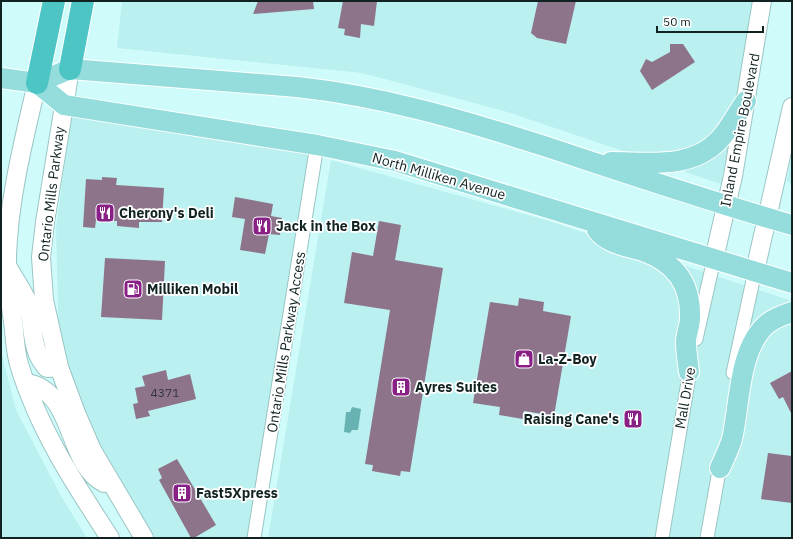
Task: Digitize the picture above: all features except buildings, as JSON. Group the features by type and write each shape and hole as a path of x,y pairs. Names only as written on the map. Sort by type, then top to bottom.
{"highway":[{"path":"36,83 54,1"},
{"path":"70,69 83,1"}],"main road":[{"name":"Inland Empire Boulevard","path":"714,259 746,101 762,1"},
{"path":"1,78 36,83 70,69 330,91 394,103 449,117 792,225"},
{"name":"Ontario Mills Parkway","path":"70,69 45,222 41,258 44,300 59,367 92,450 113,488 144,538"},
{"path":"36,83 15,184 7,266 8,285 19,363 54,449 86,504 110,538"},
{"name":"North Milliken Avenue","path":"36,83 64,105 317,145 396,161 588,219 792,284"},
{"path":"593,162 675,162 704,154 720,139 746,101"},
{"path":"754,271 792,107"},
{"path":"588,219 604,238 645,252 668,263 681,280 690,304 690,319 686,342 689,372"},
{"path":"7,266 27,301 35,347 40,360 47,368 59,367"},
{"path":"720,468 732,441 745,367 750,348 760,332 768,324 792,312"},
{"path":"26,383 37,384 45,389 57,404 86,466 97,480 113,488"}],"street":[{"name":"Ontario Mills Parkway Access","path":"254,538 317,145"},
{"name":"Mall Drive","path":"662,538 689,372 714,259"},
{"path":"707,538 720,468 733,374 754,271"}],"shaded area":[{"path":"122,1 754,1 754,3 721,184 504,111 362,73 117,48"},
{"path":"71,115 311,152 247,538 153,538 95,435 59,344 56,229"},
{"path":"792,153 792,184 787,181"},
{"path":"331,160 549,221 792,301 792,538 268,538"},
{"path":"1,351 16,410 61,496 87,538 1,538"},
{"path":"352,407 361,409 358,430 352,430 350,433 344,432 346,412 350,412"}],"place":[{"name":"Cherony's Deli","path":"105,213"},
{"name":"Jack in the Box","path":"262,226"},
{"name":"Milliken Mobil","path":"133,289"},
{"name":"La-Z-Boy","path":"524,359"},
{"name":"Ayres Suites","path":"401,387"},
{"name":"Raising Cane's","path":"633,419"},
{"name":"Fast5Xpress","path":"182,493"}]}
